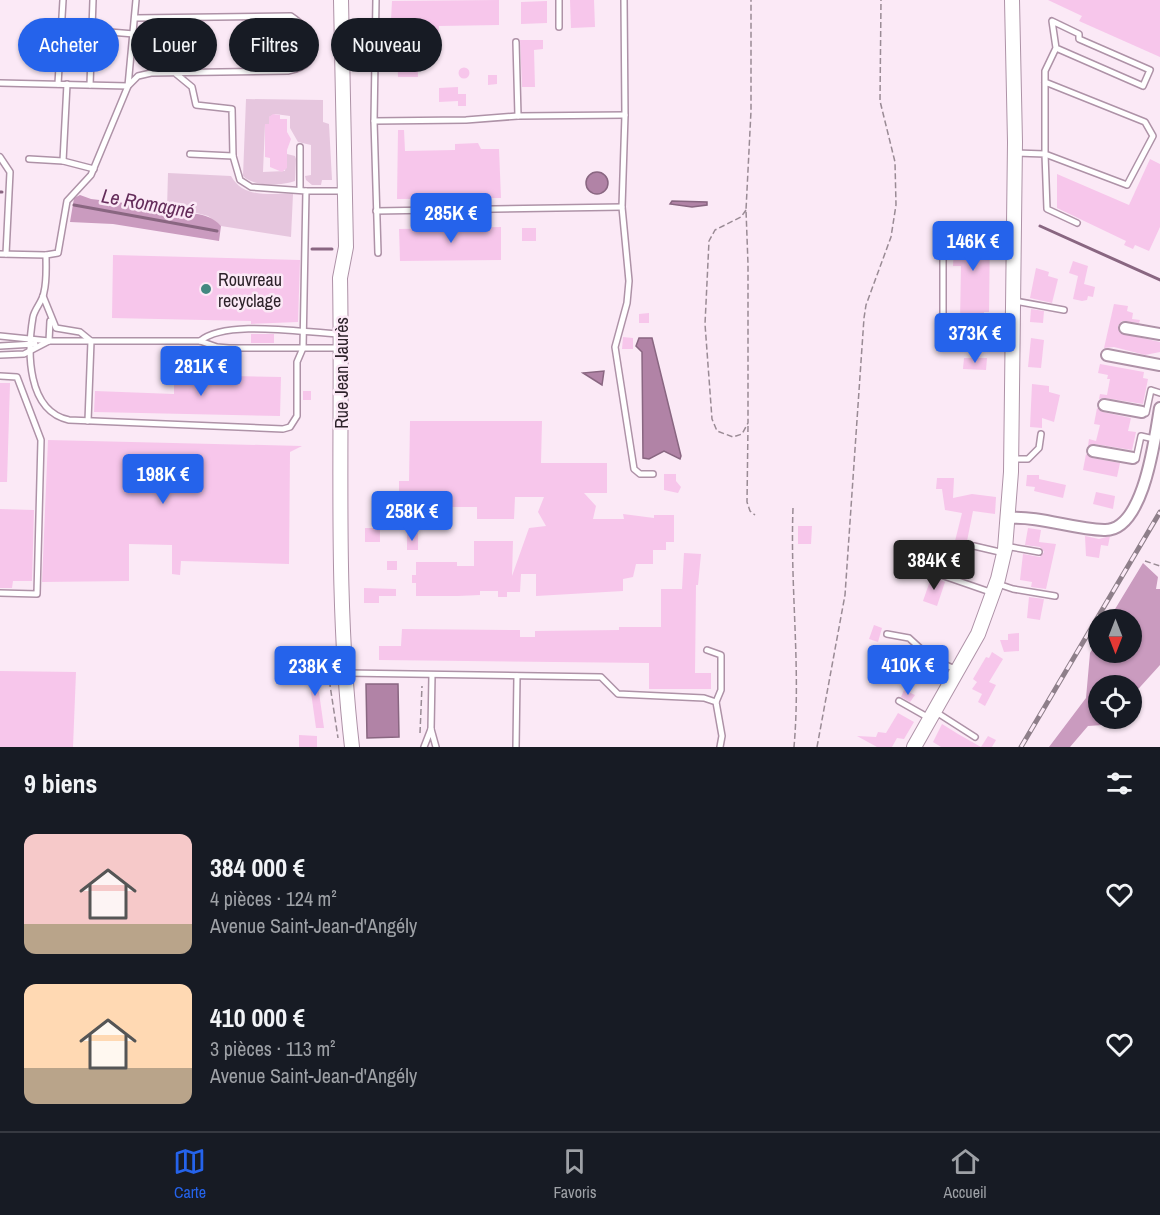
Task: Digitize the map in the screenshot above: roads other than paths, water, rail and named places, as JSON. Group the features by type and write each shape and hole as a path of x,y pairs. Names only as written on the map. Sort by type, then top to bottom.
{"main road":[{"name":"Rue Jean Jaurès","path":"341,0 345,191 345,247 340,278 344,673 352,747"},
{"path":"914,747 984,621 1004,550 1011,459 1011,301 1015,153 1012,0"}],"street":[{"path":"1125,328 1160,334"},
{"path":"1107,355 1160,365"},
{"path":"1104,405 1142,412"},
{"path":"1008,518 1039,518 1104,530 1119,526 1127,518 1149,471 1160,408"},
{"path":"1093,451 1133,458"}],"lane":[{"path":"62,18 63,0"},
{"path":"92,18 93,0"},
{"path":"136,0 135,18 291,16 300,22 313,40 313,57 300,69 217,72"},
{"path":"376,0 374,121 378,253"},
{"path":"559,0 559,27"},
{"path":"624,0 625,115 622,207 628,294 615,347 634,469 640,474 653,474"},
{"path":"1056,48 1143,86 1150,70 1079,39 1079,33 1052,21 1056,48 1045,71 1047,209 1077,223"},
{"path":"516,42 518,116"},
{"path":"0,157 5,162 11,178 3,254 58,253 67,201 94,169 128,86 131,60"},
{"path":"58,84 59,72"},
{"path":"90,72 90,85"},
{"path":"0,82 128,86 138,76 206,72"},
{"path":"175,73 192,87 196,105 232,109 233,156 237,175 245,185 345,191"},
{"path":"1015,153 1045,154 1127,185 1153,136 1144,122 1045,82"},
{"path":"63,161 67,84"},
{"path":"374,121 625,115"},
{"path":"44,296 34,314 34,384 42,404 59,418 283,429 290,427 297,416 297,362 303,348 303,190 300,147"},
{"path":"190,154 233,156"},
{"path":"29,159 63,161 94,169"},
{"path":"376,211 622,207"},
{"path":"943,234 943,328 960,333 1011,333"},
{"path":"46,255 44,296 50,318 56,328 80,332 91,341"},
{"path":"1011,301 1064,310"},
{"path":"49,341 50,318"},
{"path":"200,341 212,332 223,331 341,334"},
{"path":"0,336 33,344 49,341"},
{"path":"0,346 49,341 200,341 217,347 341,348"},
{"path":"88,421 91,341"},
{"path":"0,355 18,355 33,344"},
{"path":"0,376 18,377 41,440 37,594 0,593"},
{"path":"1142,412 1146,413 1151,390 1160,393"},
{"path":"1011,459 1028,459 1040,448 1041,434"},
{"path":"1133,458 1136,459 1141,436 1154,439"},
{"path":"974,546 1039,552"},
{"path":"938,574 995,588 1055,596"},
{"path":"887,634 909,638 932,659 958,671"},
{"path":"707,650 721,655 721,690 716,702 722,736 720,747"},
{"path":"344,673 601,677 618,694 704,698 716,702"},
{"path":"432,675 431,729 436,747"},
{"path":"516,747 517,676"},
{"path":"899,701 975,736"},
{"path":"424,747 431,729"}],"waterway":[{"name":"Le Romagné","path":"74,205 217,231"},
{"name":"Le Romagné","path":"1040,226 1160,280"},
{"name":"Le Romagné","path":"312,249 332,249"}],"railway":[{"path":"1021,747 1160,512"}],"place":[{"name":"Rouvreau recyclage","path":"206,289"}]}
